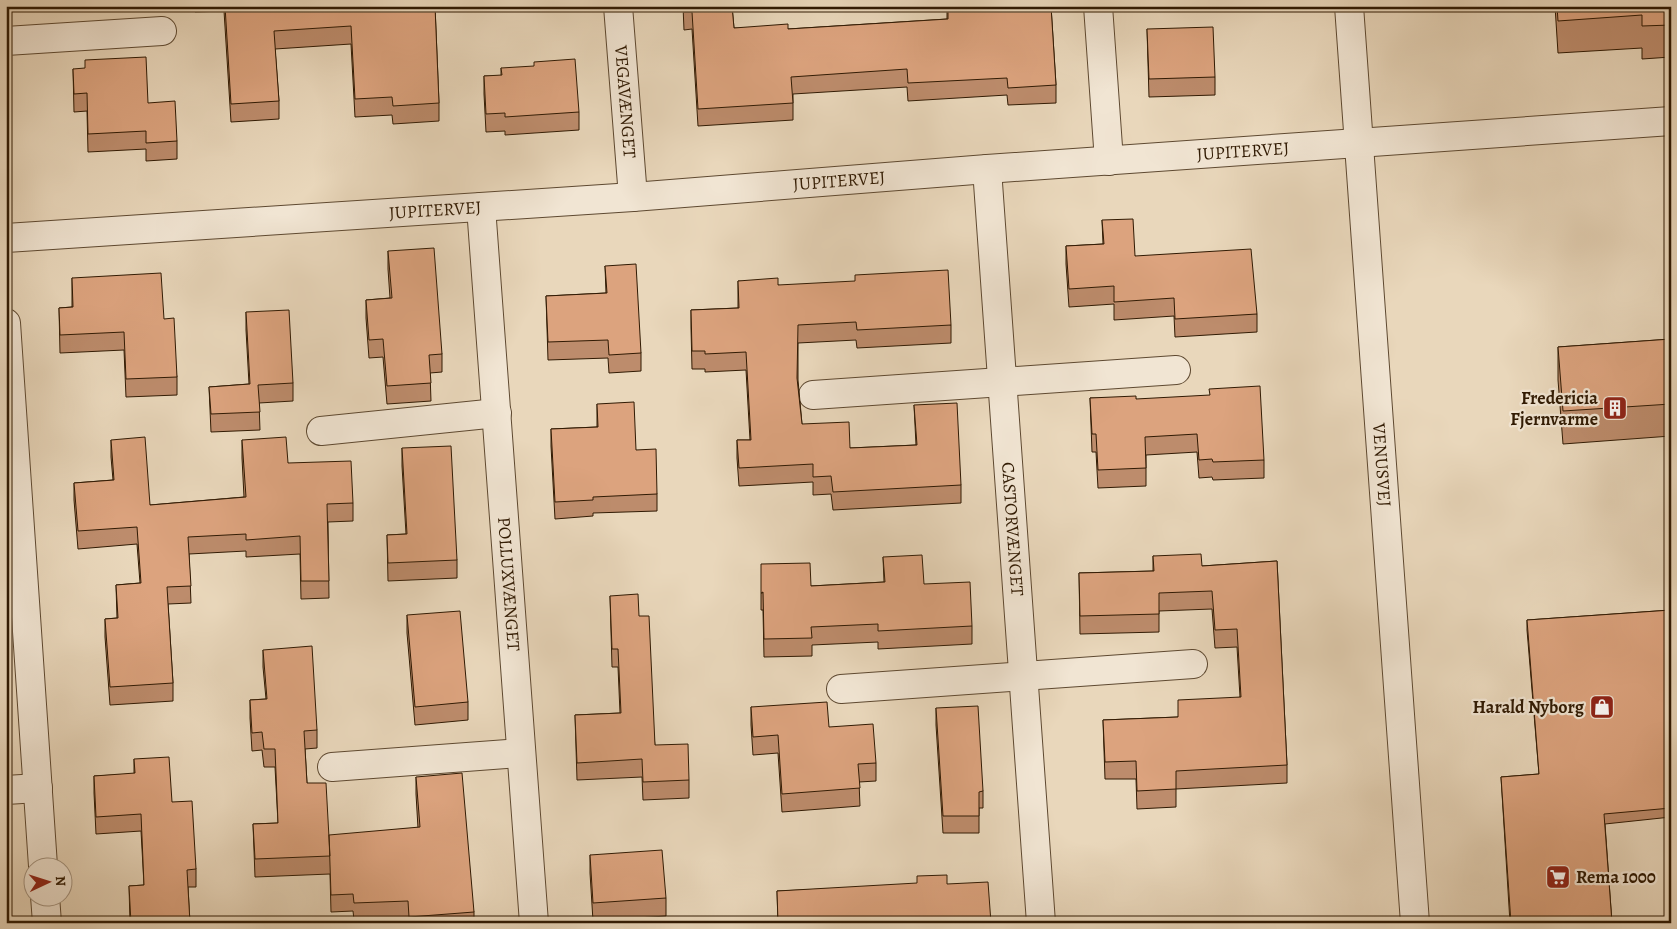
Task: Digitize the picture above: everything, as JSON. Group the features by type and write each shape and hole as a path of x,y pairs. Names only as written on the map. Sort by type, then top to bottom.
{"street":[{"name":"VEGAVÆNGET","path":"618,6 633,197"},
{"path":"1098,6 1109,161"},
{"name":"VENUSVEJ","path":"1349,6 1415,923"},
{"path":"6,41 162,31"},
{"name":"JUPITERVEJ","path":"6,238 633,197 987,169 1671,121"},
{"name":"CASTORVÆNGET","path":"987,169 1041,923"},
{"name":"POLLUXVÆNGET","path":"481,207 534,923"},
{"path":"6,324 11,452 42,856"},
{"path":"814,395 1176,370"},
{"path":"321,431 496,414"},
{"path":"841,689 1193,664"},
{"path":"332,767 521,753"},
{"path":"6,790 38,788"},
{"path":"46,906 47,923"}],"building":[{"path":"225,6 435,6 439,103 393,106 392,97 355,99 351,26 274,31 279,101 231,104"},
{"path":"684,6 732,6 734,28 788,24 788,29 948,19 948,6 1051,6 1056,85 1008,88 1007,78 908,83 907,69 791,77 793,103 698,109 692,12 684,12"},
{"path":"1557,6 1671,6 1671,25 1642,26 1642,15 1558,21"},
{"path":"1213,27 1215,77 1149,79 1147,29"},
{"path":"146,57 148,103 175,101 177,141 146,143 146,131 88,134 87,93 74,94 73,69 85,68 85,60"},
{"path":"575,59 579,112 505,117 505,113 486,114 484,76 502,75 501,68 534,66 534,62"},
{"path":"1133,219 1135,256 1251,249 1257,314 1175,319 1174,298 1114,302 1114,286 1069,289 1066,246 1104,244 1102,220"},
{"path":"434,248 442,354 429,355 431,383 387,386 383,339 369,340 366,300 392,298 388,251"},
{"path":"636,264 641,353 609,355 608,340 548,342 546,296 607,293 605,266"},
{"path":"948,270 951,325 857,330 856,322 798,325 797,378 802,424 849,422 850,448 917,445 914,405 957,403 961,485 833,492 831,476 813,477 813,464 739,468 737,440 751,440 746,352 705,354 705,351 692,351 691,310 739,308 738,281 778,278 778,285 855,281 855,275"},
{"path":"161,273 164,319 174,318 177,377 126,379 124,332 60,335 59,308 73,307 72,278"},
{"path":"289,310 293,383 258,385 260,412 211,414 209,387 250,384 246,312"},
{"path":"1671,339 1671,404 1563,411 1558,347"},
{"path":"1260,386 1264,460 1213,462 1212,459 1199,460 1197,434 1145,437 1146,468 1098,470 1096,434 1092,434 1090,398 1136,396 1136,399 1210,395 1209,389"},
{"path":"634,402 636,450 656,449 657,494 593,497 593,500 555,502 551,429 598,427 597,404"},
{"path":"145,437 150,505 246,497 242,440 286,437 288,463 351,461 353,503 327,504 329,581 301,581 300,536 246,540 246,534 188,537 191,586 167,587 173,683 110,687 105,619 118,618 116,585 141,583 137,527 78,531 74,483 114,480 111,440"},
{"path":"451,446 457,560 388,563 387,535 407,534 402,448"},
{"path":"1201,554 1202,566 1277,561 1287,765 1176,771 1176,789 1137,791 1136,761 1105,762 1103,720 1178,717 1178,700 1241,697 1237,629 1215,630 1212,591 1159,593 1159,614 1080,616 1079,573 1154,571 1153,556"},
{"path":"922,555 924,584 970,582 972,626 878,631 878,624 811,627 812,638 764,639 761,564 810,563 811,586 885,582 883,557"},
{"path":"638,594 639,616 649,616 655,745 688,744 689,780 643,782 642,759 577,763 575,715 621,713 618,649 612,649 610,596"},
{"name":"Harald Nyborg","path":"1671,610 1671,808 1604,814 1612,923 1511,923 1501,777 1539,774 1527,620"},
{"path":"460,611 468,702 415,707 407,615"},
{"path":"312,646 317,730 304,731 307,783 326,783 330,856 255,859 253,824 278,823 275,749 264,749 262,732 252,733 250,700 267,699 263,650"},
{"path":"827,702 829,727 873,724 876,763 858,764 860,788 782,794 778,735 753,737 751,707"},
{"path":"978,706 983,791 979,792 979,816 943,816 936,708"},
{"path":"169,757 172,802 192,801 196,869 187,870 190,923 131,923 129,886 144,885 141,814 96,817 94,776 135,773 134,759"},
{"path":"462,773 474,912 409,917 408,901 354,903 353,894 331,895 329,835 420,827 416,777"},
{"path":"662,850 666,898 593,903 590,855"},
{"path":"947,875 947,884 988,882 991,923 912,923 912,920 887,923 778,923 777,891 917,883 917,876"}],"place":[{"name":"Fredericia Fjernvarme","path":"1615,408"},
{"name":"Harald Nyborg","path":"1602,707"},
{"name":"Rema 1000","path":"1558,877"}]}
